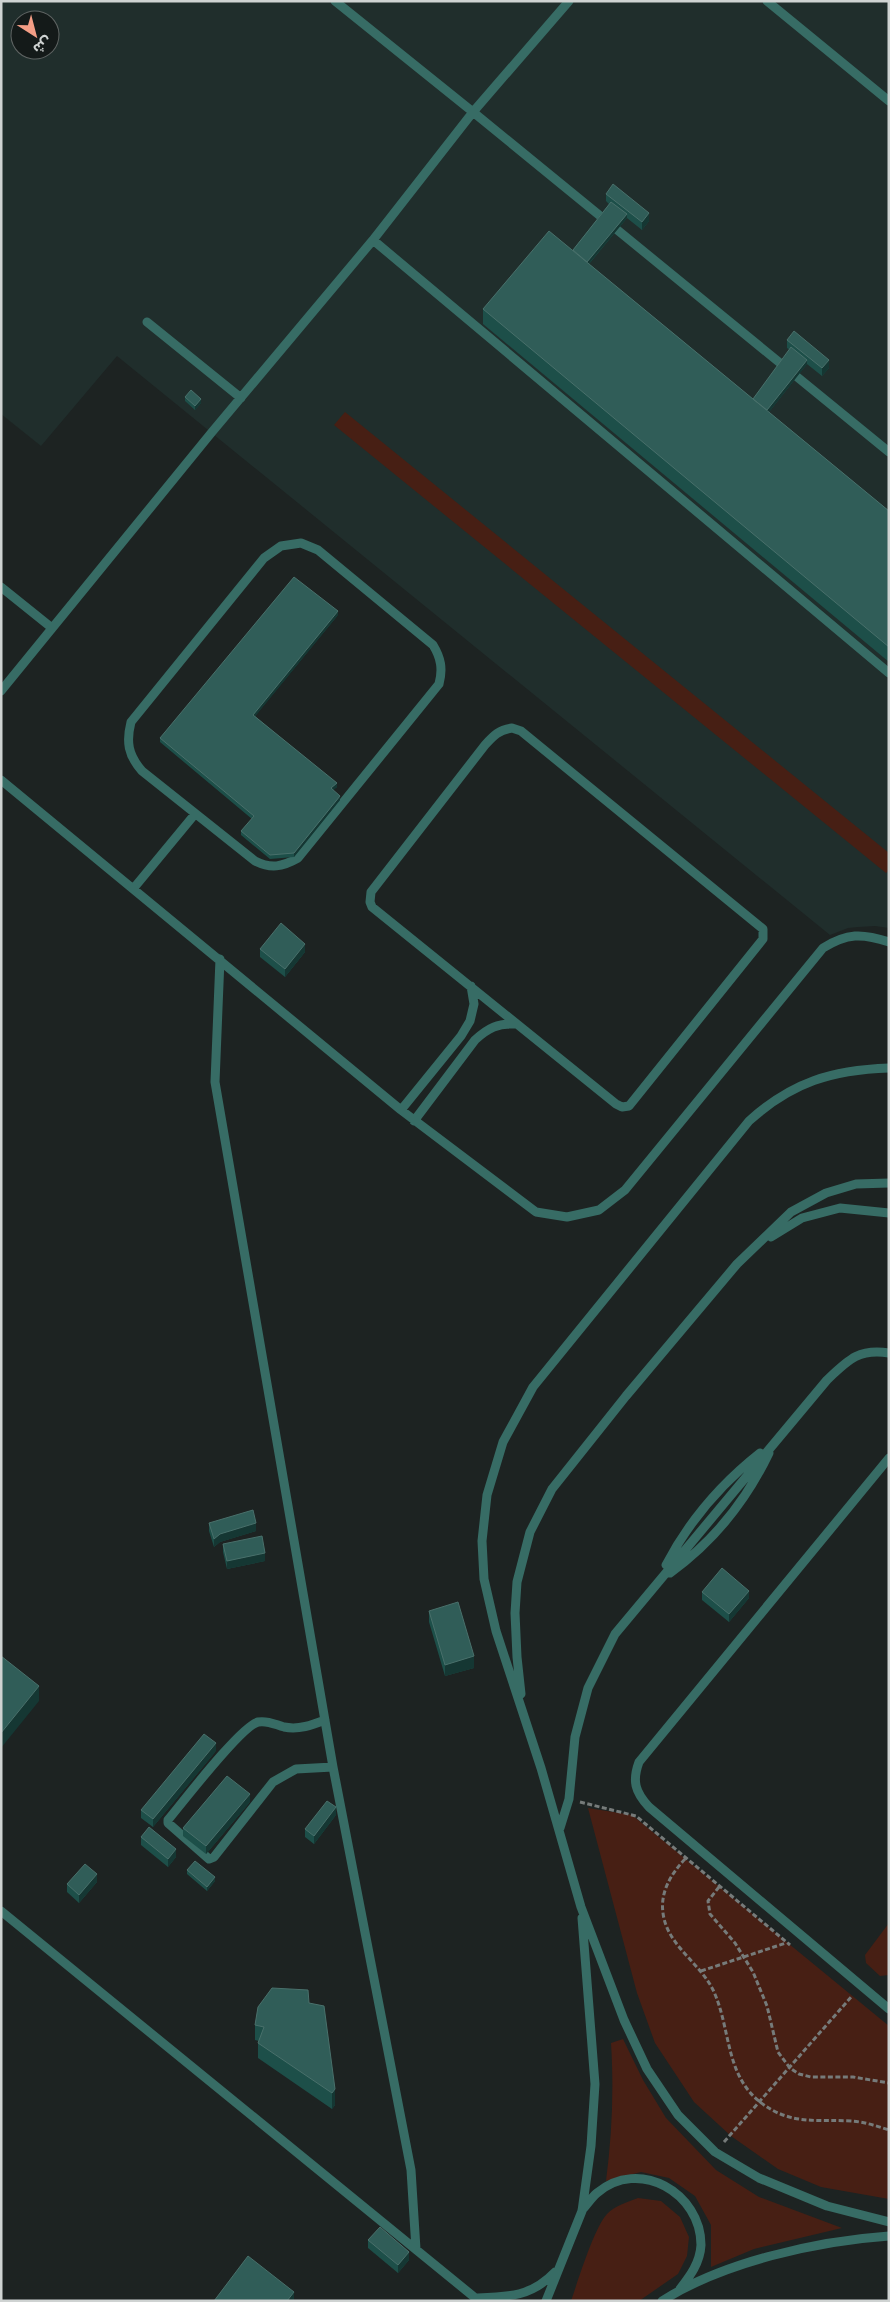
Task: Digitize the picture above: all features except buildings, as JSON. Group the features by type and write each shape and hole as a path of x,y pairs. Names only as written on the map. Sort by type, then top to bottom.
{"lane":[{"path":"335,1 474,112 889,452"},
{"path":"1,691 373,240 474,112 569,1"},
{"path":"767,1 889,101"},
{"path":"373,240 886,671 889,680"},
{"path":"147,322 241,398"},
{"path":"301,543 318,550 433,645 441,663 442,673 439,684 298,858 287,865 266,866 255,861 195,814 142,771 133,760 128,746 131,722 264,558 281,546 301,543"},
{"path":"1,587 52,628"},
{"path":"512,728 521,731 763,929 763,939 629,1106 622,1107 616,1104 516,1024 372,907 370,897 371,892 494,734 503,729 512,728"},
{"path":"1,780 401,1110 536,1212 567,1218 598,1210 625,1190 823,948 835,941 865,935 889,942"},
{"path":"133,889 195,814"},
{"path":"220,960 215,1082 333,1767 411,2170 416,2249"},
{"path":"401,1110 461,1036 470,1021 474,1004 471,986"},
{"path":"414,1120 475,1040 486,1030 500,1024 516,1024"},
{"path":"889,1068 859,1069 819,1077 788,1090 767,1104 750,1121 533,1387 503,1442 487,1495 482,1542 484,1579 496,1631 560,1829 581,1908 624,2020 647,2069 678,2114 715,2152 759,2178 827,2206 889,2222"},
{"path":"523,1712 517,1657 515,1613 517,1582 530,1532 552,1489 626,1396 737,1264 791,1212 826,1193 856,1184 889,1183"},
{"path":"737,1264 771,1237 802,1218 840,1208 889,1213"},
{"path":"560,1829 569,1799 575,1736 588,1688 615,1634 774,1442 847,1360 872,1350 889,1353"},
{"path":"658,1581 700,1548 727,1520 753,1483 774,1442"},
{"path":"889,1458 639,1762 634,1775 635,1786 640,1797 649,1807 889,2009"},
{"path":"325,1720 303,1728 285,1727 264,1721 256,1722 236,1740 168,1820 168,1823 206,1858 210,1859 214,1857 273,1782 296,1768 333,1767"},
{"path":"546,2301 582,2211 591,2146 595,2084 581,1908"},
{"path":"1,1910 477,2299 524,2294 544,2283 560,2266"},
{"path":"582,2211 598,2192 605,2188 619,2181 644,2178 667,2186 686,2201 698,2222 701,2246 694,2270 680,2290"},
{"path":"662,2301 680,2290 730,2270 795,2249 862,2238 889,2236"}],"path":[{"path":"569,1799 636,1816 794,1949"},
{"path":"685,1859 666,1885 662,1898 662,1913 669,1934 701,1971 720,2006 734,2067 742,2082 760,2102 789,2117 813,2122 854,2121 889,2130"},
{"path":"719,1887 708,1901 710,1914 744,1957 767,2006 778,2052 790,2068 799,2074 811,2077 854,2077 889,2083"},
{"path":"701,1971 787,1943"},
{"path":"845,1990 860,2002"},
{"path":"715,2152 852,1996"}],"shaded area":[{"path":"1,1 889,1 889,928 875,926 848,928 830,935 117,356 41,446 1,414"},
{"path":"345,412 889,853 889,870 886,873 334,425"},
{"path":"588,1808 632,1815 889,2026 889,2199 821,2187 778,2169 731,2136 694,2102 655,2043 637,1993"},
{"path":"889,1923 889,1975 880,1976 866,1963 865,1955"},
{"path":"623,2039 643,2080 666,2118 716,2170 759,2197 842,2228 754,2249 711,2267 711,2225 695,2196 669,2178 641,2172 606,2181 612,2112 611,2043"},
{"path":"638,2198 661,2201 680,2217 689,2237 687,2256 678,2274 639,2301 571,2301 587,2255 602,2221 613,2209"}]}
